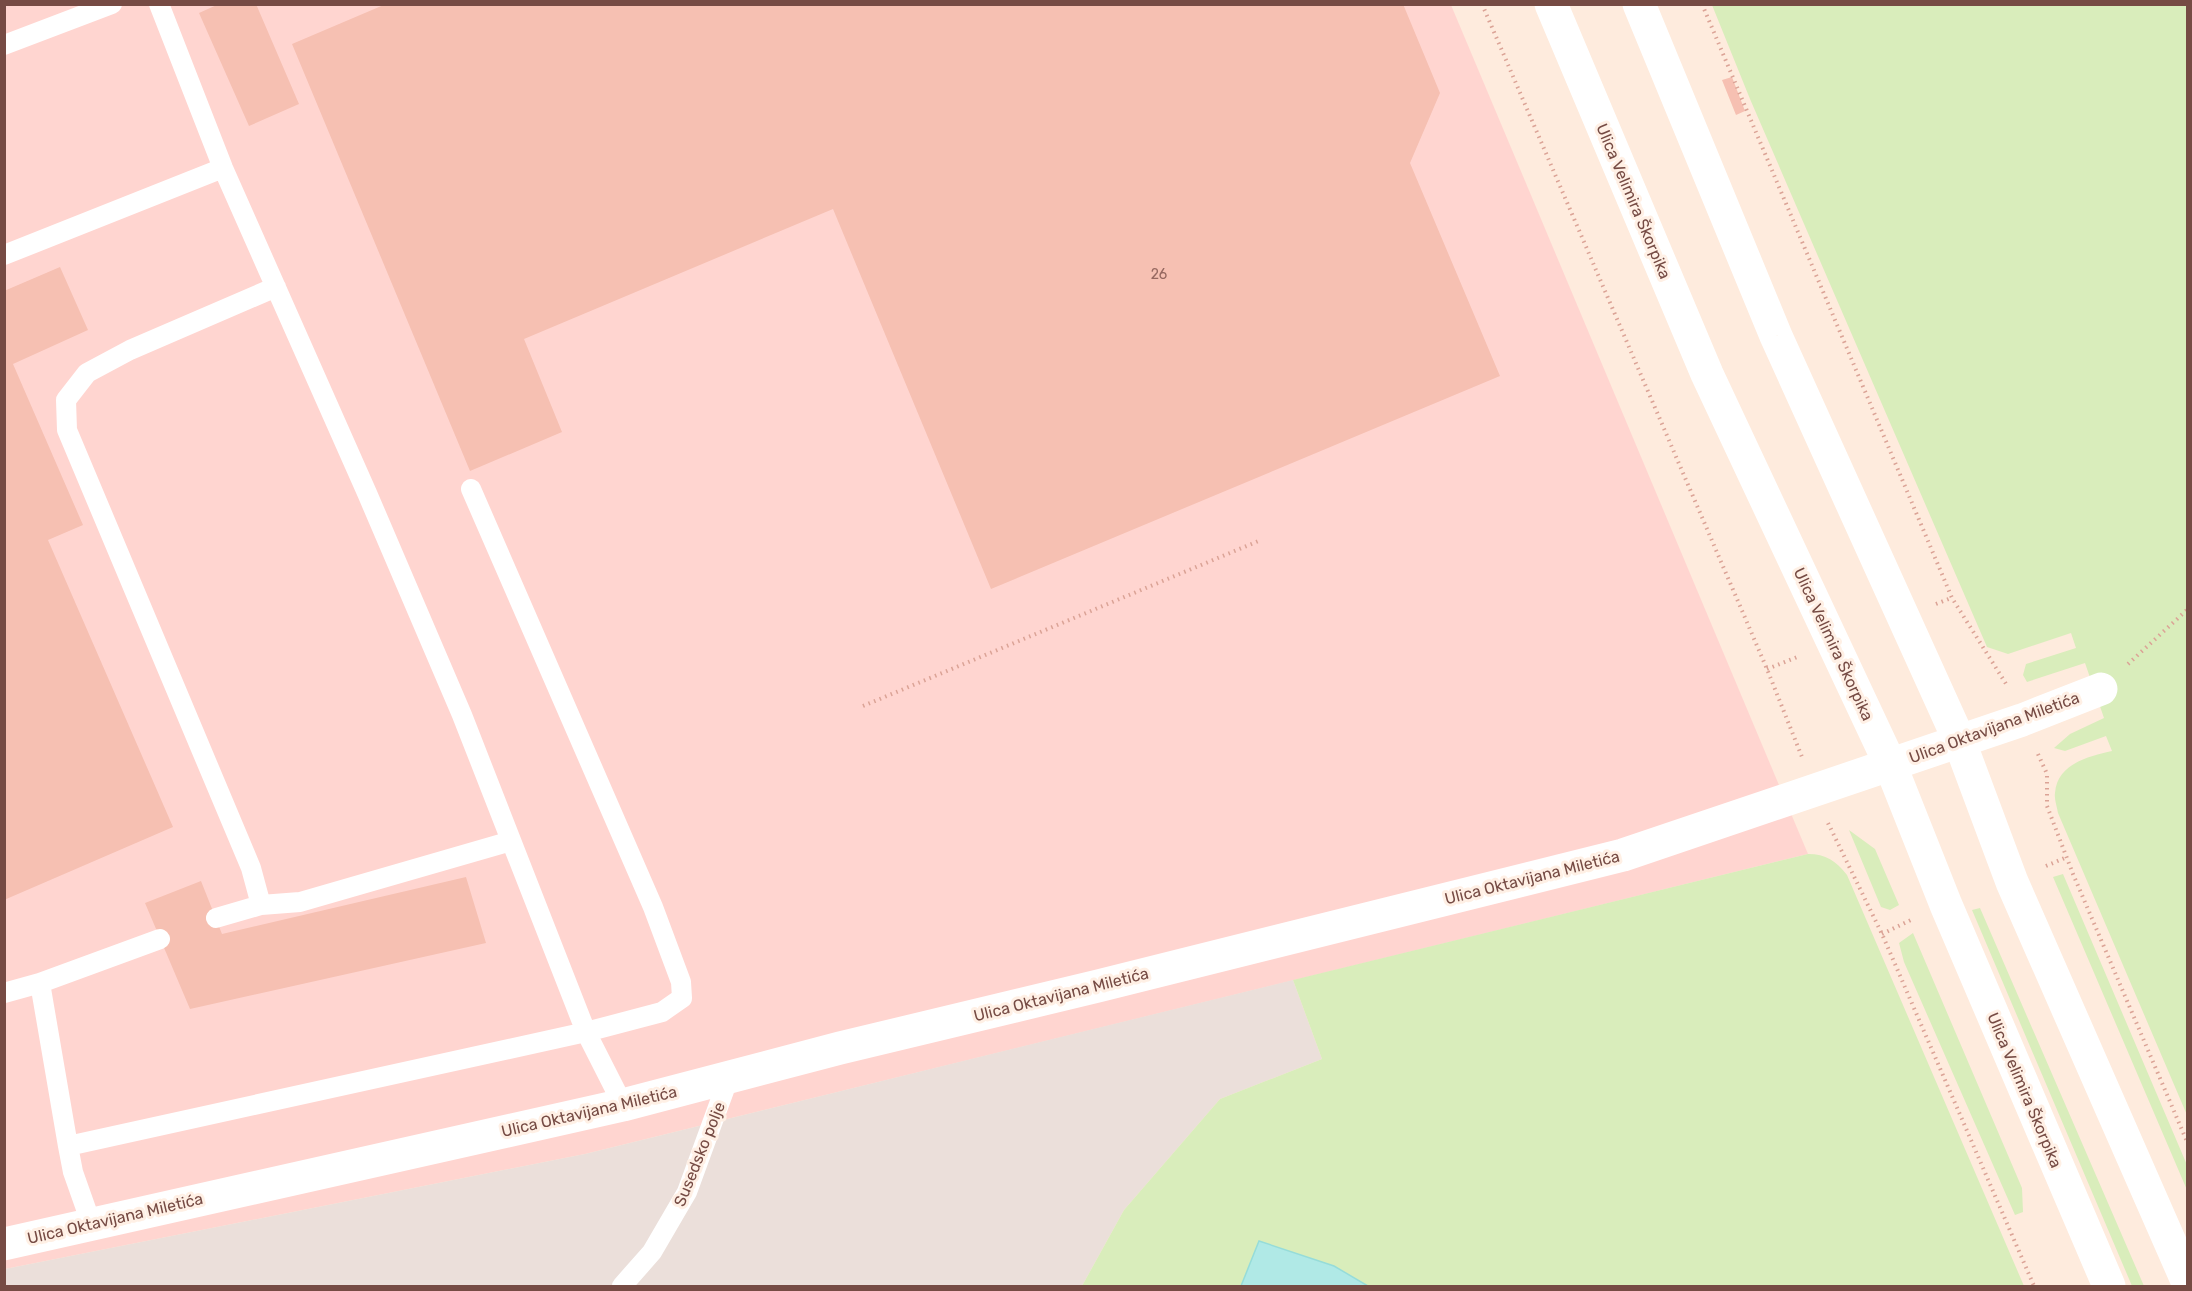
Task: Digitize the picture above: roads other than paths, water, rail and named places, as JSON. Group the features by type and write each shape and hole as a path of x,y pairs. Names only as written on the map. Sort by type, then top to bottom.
{"main road":[{"name":"Ulica Velimira Škorpika","path":"1551,4 1707,374 1890,764 1946,905 2109,1287"},
{"path":"1639,4 1776,336 1959,740 2012,882 2187,1283"},
{"name":"Ulica Oktavijana Miletića","path":"4,1244 623,1105 840,1048 1623,855 2022,720 2101,689"}],"lane":[{"path":"4,45 112,4"},
{"path":"159,4 224,168 462,715 586,1032 623,1105"},
{"path":"4,255 224,168"},
{"path":"261,905 251,868 67,430 66,400 87,373 130,350 276,287"},
{"path":"68,1146 586,1032 662,1012 682,998 681,982 653,907 471,489"},
{"path":"216,918 261,905 300,902 511,840"},
{"path":"4,993 40,983 160,939"},
{"path":"40,983 68,1146 91,1223"},
{"name":"Susedsko polje","path":"622,1287 652,1251 687,1192 729,1077"}],"water":[{"path":"1259,1241 1334,1266 1368,1286 1241,1286"}]}
